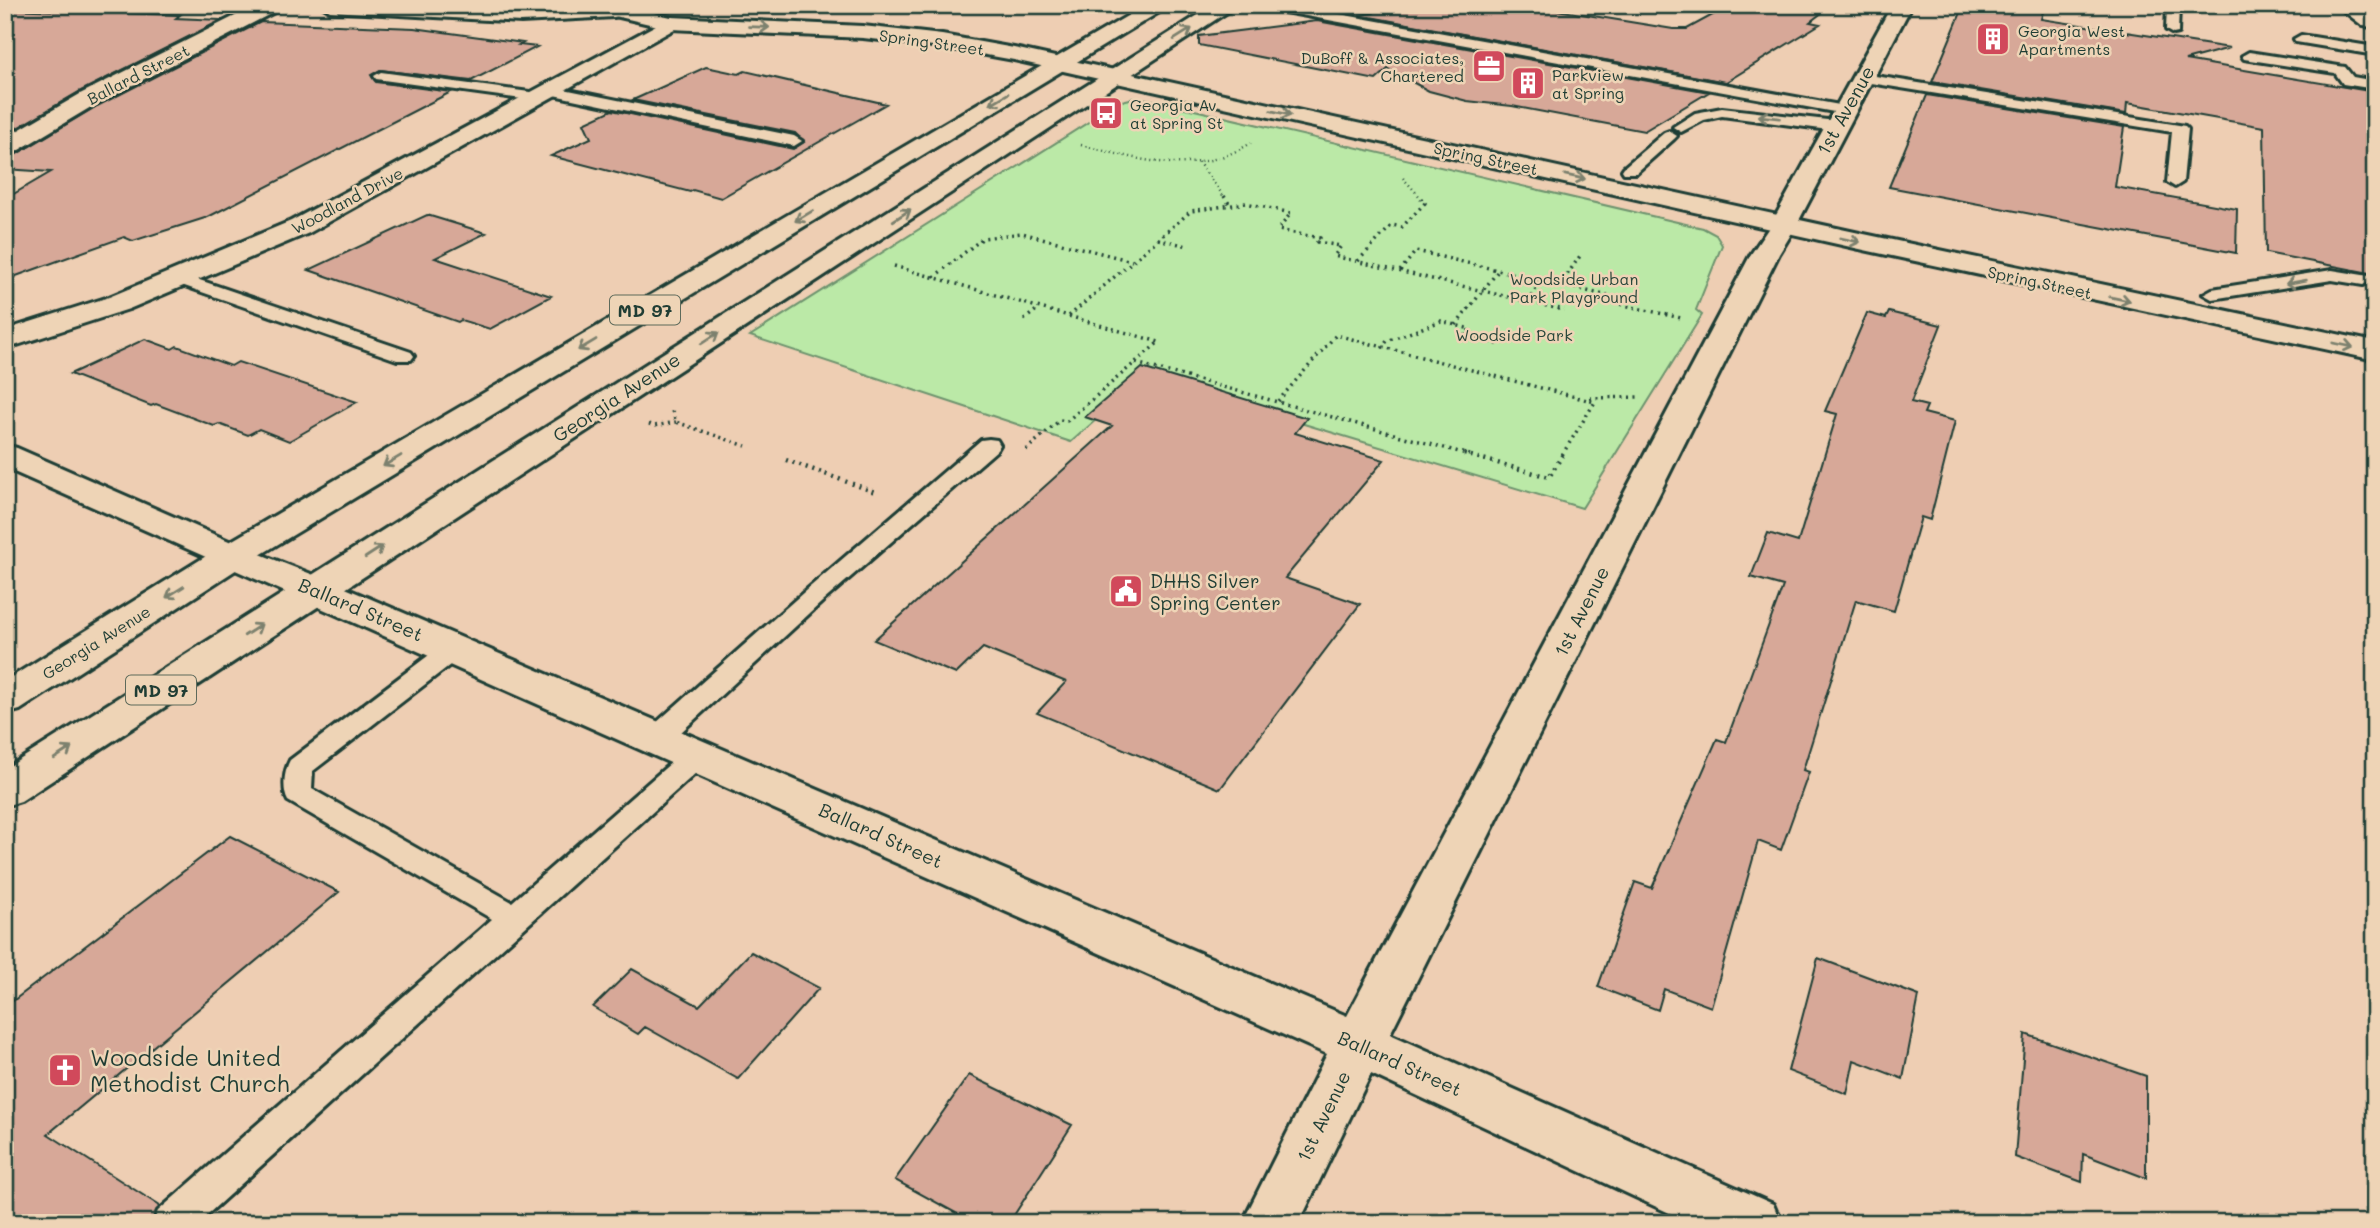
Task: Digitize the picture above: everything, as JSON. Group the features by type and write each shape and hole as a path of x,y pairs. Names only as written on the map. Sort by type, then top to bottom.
{"main road":[{"name":"Ballard Street","path":"5,148 88,99 273,5"},
{"path":"330,5 522,16 614,11"},
{"name":"Spring Street","path":"592,5 671,23 876,34 1059,54 1626,188 2212,294 2375,327"},
{"name":"Spring Street","path":"717,5 850,14 1000,31"},
{"name":"Georgia Avenue","path":"5,700 232,556 1059,54 1084,50 1161,5"},
{"name":"Georgia Avenue","path":"5,790 1228,5"},
{"name":"1st Avenue","path":"1270,1223 1359,1044 1765,254 1789,216 1902,5"},
{"name":"Woodland Drive","path":"5,340 118,303 300,227 671,23"},
{"name":"Spring Street","path":"1084,50 1128,70 1630,170 1789,216 2375,351"},
{"name":"Ballard Street","path":"5,455 1359,1044 1753,1223"}],"lane":[{"path":"1268,5 1841,118"},
{"path":"2173,5 2173,30"},
{"path":"2342,5 2368,23 2375,23"},
{"path":"2301,39 2375,51"},
{"path":"2249,56 2340,70 2348,81 2375,85"},
{"path":"381,76 543,93 794,141"},
{"path":"1863,78 2180,130 2175,181"},
{"path":"1630,170 1676,131 1722,112 1841,118"},
{"path":"2212,294 2332,275 2363,280"},
{"path":"179,278 404,356"},
{"path":"171,1223 515,918 813,597 989,445"},
{"path":"454,649 300,767 298,794 515,918"}],"path":[{"path":"1071,143 1173,164 1220,158 1246,147"},
{"path":"1198,162 1230,205"},
{"path":"1359,261 1392,225 1402,227 1425,203 1402,178"},
{"path":"1069,316 1191,211 1246,203 1291,213 1278,230 1320,238 1317,242 1341,246 1334,256 1564,310"},
{"path":"933,277 983,238 1022,233 1133,261"},
{"path":"1158,239 1188,246"},
{"path":"1400,271 1416,251 1616,298 1619,304 1681,318"},
{"path":"1560,285 1580,256"},
{"path":"888,264 1159,342 1147,354"},
{"path":"1456,325 1498,271"},
{"path":"1528,302 1541,280"},
{"path":"1024,320 1040,308"},
{"path":"1382,347 1387,341 1441,321 1470,329 1465,335 1498,344"},
{"path":"1136,363 1549,477 1595,402 1336,335 1278,401"},
{"path":"1583,398 1642,397"},
{"path":"664,408 674,411 676,422 747,446"},
{"path":"786,460 881,494"}],"green space":[{"name":"Woodside Park","path":"1134,98 1703,228 1716,235 1722,245 1696,310 1702,315 1582,508 1145,376 1071,442 750,336 1122,101"}],"building":[{"path":"1362,5 1526,5 1687,29 1731,5 1832,5 1810,22 1820,24 1726,82 1359,15 1373,13"},
{"path":"1964,5 2045,5 2041,19 2230,48 2185,60 2375,92 2375,274 2266,253 2264,127 2127,103 2126,114 1932,82"},
{"path":"5,9 180,15 176,18 222,20 79,92 5,135"},
{"name":"Parkview at Spring","path":"1317,21 1709,92 1644,131 1512,106 1467,101 1429,91 1388,69 1376,80 1199,45 1199,36"},
{"path":"261,22 414,28 537,47 471,81 380,70 371,75 376,82 451,92 208,217 133,241 124,237 5,280 5,199 51,172 5,169 5,157 15,155 97,106"},
{"path":"706,67 739,74 745,71 886,104 721,198 551,156 591,138 584,123 612,110 793,149 804,142 795,133 633,100"},
{"path":"1927,95 2124,127 2115,187 2237,209 2236,253 1889,187"},
{"path":"427,215 486,233 435,258 551,296 490,329 461,320 458,322 309,270"},
{"path":"1889,312 1941,325 1911,402 1927,406 1924,413 1955,421 1930,520 1921,517 1894,611 1856,600 1803,770 1809,772 1781,850 1758,841 1711,1007 1664,989 1658,1010 1598,987 1635,882 1652,888 1717,739 1726,742 1783,586 1751,577 1768,533 1798,542 1837,414 1825,411 1867,313 1886,318"},
{"path":"145,339 172,349 177,346 231,366 238,362 357,402 289,441 259,429 248,435 219,424 214,426 156,404 151,406 70,374"},
{"name":"DHHS Silver Spring Center","path":"1142,368 1307,418 1295,433 1384,460 1285,578 1360,604 1220,789 1037,713 1066,682 983,648 956,674 874,640 1112,426 1085,417"},
{"name":"Woodside United Methodist Church","path":"230,836 339,892 48,1134 160,1206 151,1223 5,1223 5,1007"},
{"path":"751,952 819,988 738,1079 645,1027 638,1034 593,1007 632,969 699,1006"},
{"path":"1818,958 1919,996 1903,1079 1854,1060 1847,1094 1788,1071"},
{"path":"2025,1034 2146,1076 2146,1178 2083,1154 2082,1182 2015,1157"},
{"path":"969,1075 1072,1125 1009,1223 974,1223 895,1180"}],"place":[{"name":"Georgia West Apartments","path":"1993,39"},
{"name":"DuBoff & Associates, Chartered","path":"1489,66"},
{"name":"Parkview at Spring","path":"1528,83"},
{"name":"Georgia Av at Spring St","path":"1106,113"},
{"name":"DHHS Silver Spring Center","path":"1126,591"},
{"name":"Woodside United Methodist Church","path":"65,1070"}],"park label":[{"name":"Woodside Urban Park Playground","path":"1574,287"}]}
